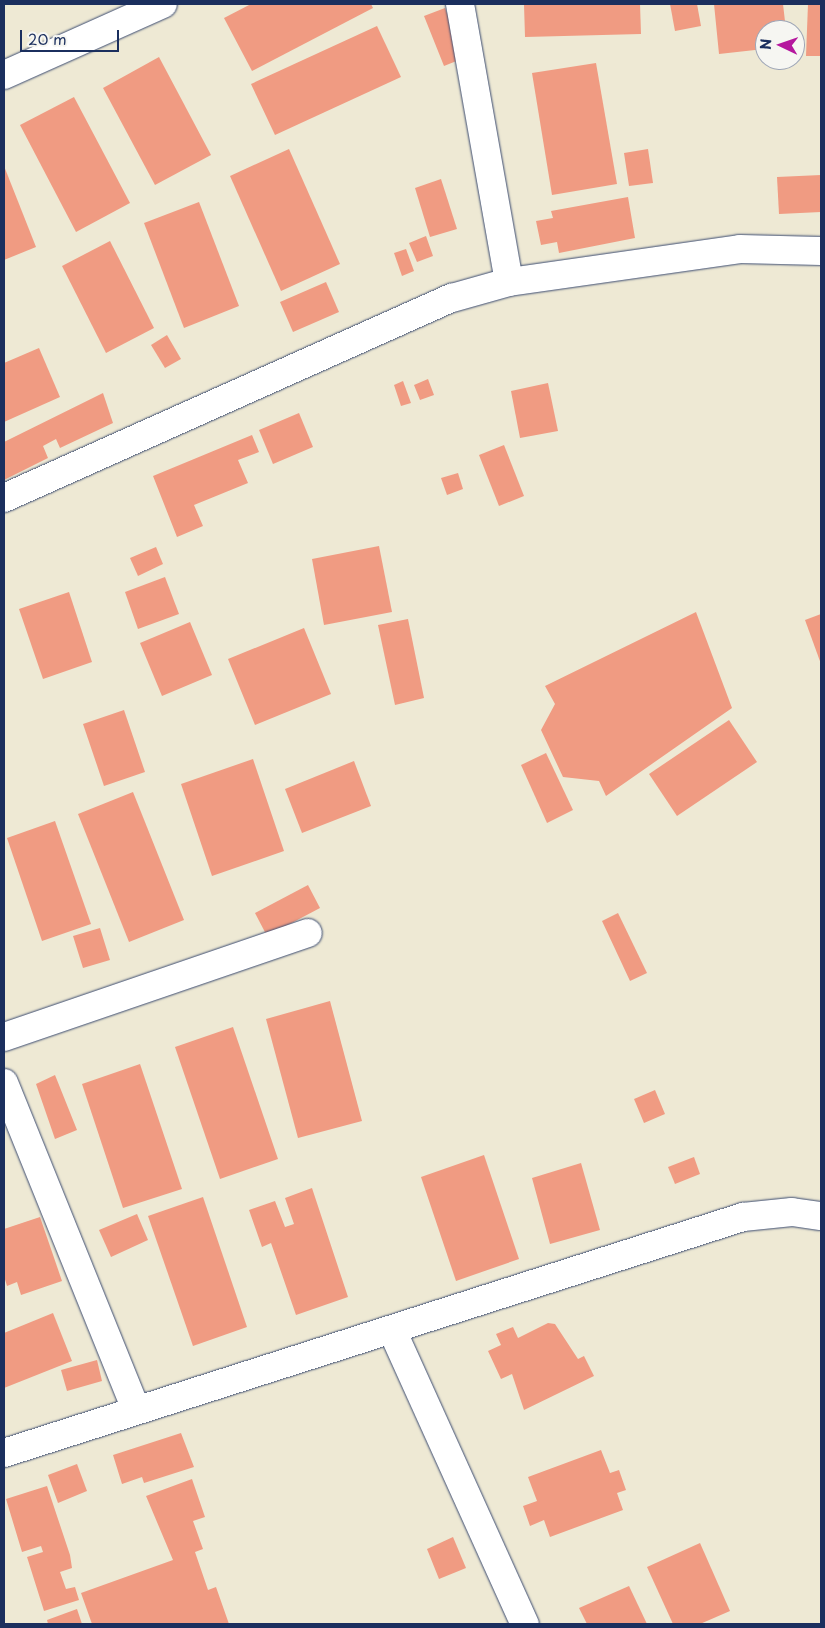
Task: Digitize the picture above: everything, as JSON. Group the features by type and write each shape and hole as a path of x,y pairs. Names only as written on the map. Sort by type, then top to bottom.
{"street":[{"path":"4,75 163,4"},
{"path":"460,4 509,282"},
{"path":"4,498 452,298 509,282 740,249 821,251"},
{"path":"4,1037 308,933"},
{"path":"4,1083 136,1409"},
{"path":"4,1453 136,1409 392,1330 743,1217 792,1212 821,1216"},
{"path":"392,1330 525,1624"}],"building":[{"path":"251,4 371,4 373,8 252,71 224,18"},
{"path":"524,4 640,4 641,34 525,37"},
{"path":"670,4 697,4 701,26 675,31"},
{"path":"714,4 783,4 785,20 755,20 755,50 719,54"},
{"path":"808,4 821,4 821,56 806,56"},
{"path":"445,8 464,58 444,66 424,16"},
{"path":"377,26 401,77 275,135 251,84"},
{"path":"159,57 211,155 155,185 103,88"},
{"path":"596,63 617,184 552,195 532,73"},
{"path":"74,97 130,203 76,232 20,125"},
{"path":"289,149 340,264 281,291 230,176"},
{"path":"648,149 653,183 629,186 624,153"},
{"path":"4,166 36,247 4,260"},
{"path":"821,175 821,212 779,214 777,177"},
{"path":"441,179 457,229 430,237 415,188"},
{"path":"628,197 635,238 559,253 557,242 541,245 536,221 553,218 551,211"},
{"path":"199,202 239,306 184,328 144,223"},
{"path":"426,236 433,256 417,262 409,243"},
{"path":"110,241 154,328 106,353 62,266"},
{"path":"406,249 414,271 402,276 394,253"},
{"path":"326,282 339,312 293,332 280,302"},
{"path":"167,335 181,359 165,368 151,345"},
{"path":"39,348 60,397 4,422 4,363"},
{"path":"428,379 434,395 420,400 414,385"},
{"path":"403,381 411,403 401,406 394,385"},
{"path":"548,383 558,431 520,438 511,391"},
{"path":"103,393 113,423 60,448 56,439 43,446 48,458 4,480 4,442"},
{"path":"299,413 313,447 273,464 259,430"},
{"path":"252,435 259,452 238,460 248,483 194,505 203,526 177,537 153,476"},
{"path":"504,445 524,496 499,506 479,455"},
{"path":"458,473 463,489 447,495 441,478"},
{"path":"379,546 392,612 324,625 312,559"},
{"path":"156,547 163,564 138,576 130,558"},
{"path":"165,577 179,614 138,629 125,592"},
{"path":"69,592 92,662 43,679 19,609"},
{"path":"696,612 732,708 606,796 599,781 563,777 541,730 555,704 545,686"},
{"path":"821,614 821,664 805,620"},
{"path":"408,619 424,698 395,705 378,625"},
{"path":"190,622 212,675 162,696 140,643"},
{"path":"304,628 331,694 255,725 228,659"},
{"path":"124,710 145,772 104,786 83,724"},
{"path":"729,720 757,762 677,816 649,774"},
{"path":"546,753 573,810 547,823 521,765"},
{"path":"253,759 284,851 212,876 181,784"},
{"path":"354,761 371,806 302,833 285,789"},
{"path":"133,792 184,920 129,942 78,814"},
{"path":"55,821 91,924 42,941 7,838"},
{"path":"308,885 320,908 267,936 255,913"},
{"path":"618,913 647,973 630,981 602,921"},
{"path":"100,928 110,960 83,968 73,936"},
{"path":"330,1001 362,1121 298,1138 266,1019"},
{"path":"233,1027 278,1159 220,1179 175,1047"},
{"path":"140,1064 182,1189 123,1208 82,1084"},
{"path":"55,1075 77,1130 55,1139 36,1084"},
{"path":"655,1090 665,1114 644,1123 634,1099"},
{"path":"484,1155 519,1259 456,1281 421,1177"},
{"path":"694,1157 700,1174 675,1184 668,1167"},
{"path":"581,1163 600,1230 550,1244 532,1178"},
{"path":"312,1188 348,1297 296,1315 271,1243 262,1247 249,1210 275,1201 285,1227 294,1224 285,1198"},
{"path":"203,1197 247,1327 193,1346 148,1216"},
{"path":"137,1214 148,1240 111,1257 99,1230"},
{"path":"40,1217 62,1281 21,1295 17,1282 7,1286 4,1276 4,1229"},
{"path":"53,1313 72,1361 4,1388 4,1333"},
{"path":"548,1323 555,1324 578,1359 584,1356 594,1376 524,1410 512,1374 501,1379 488,1351 501,1345 496,1334 513,1327 518,1338"},
{"path":"97,1360 102,1381 67,1391 61,1370"},
{"path":"181,1433 194,1467 144,1483 142,1477 122,1484 113,1455"},
{"path":"601,1450 610,1473 619,1470 626,1490 617,1493 623,1510 550,1537 544,1520 530,1526 523,1506 537,1501 528,1477"},
{"path":"77,1464 87,1491 58,1503 48,1475"},
{"path":"192,1479 205,1517 193,1521 203,1549 195,1552 208,1590 216,1587 229,1624 92,1624 81,1593 173,1560 146,1496"},
{"path":"47,1486 70,1555 72,1568 60,1572 66,1589 75,1587 79,1600 44,1611 27,1557 43,1552 41,1546 22,1552 6,1499"},
{"path":"453,1537 466,1568 439,1579 427,1549"},
{"path":"700,1543 730,1611 700,1624 673,1624 647,1567"},
{"path":"629,1586 647,1624 587,1624 579,1608"},
{"path":"77,1609 82,1624 48,1624 47,1620"}]}
